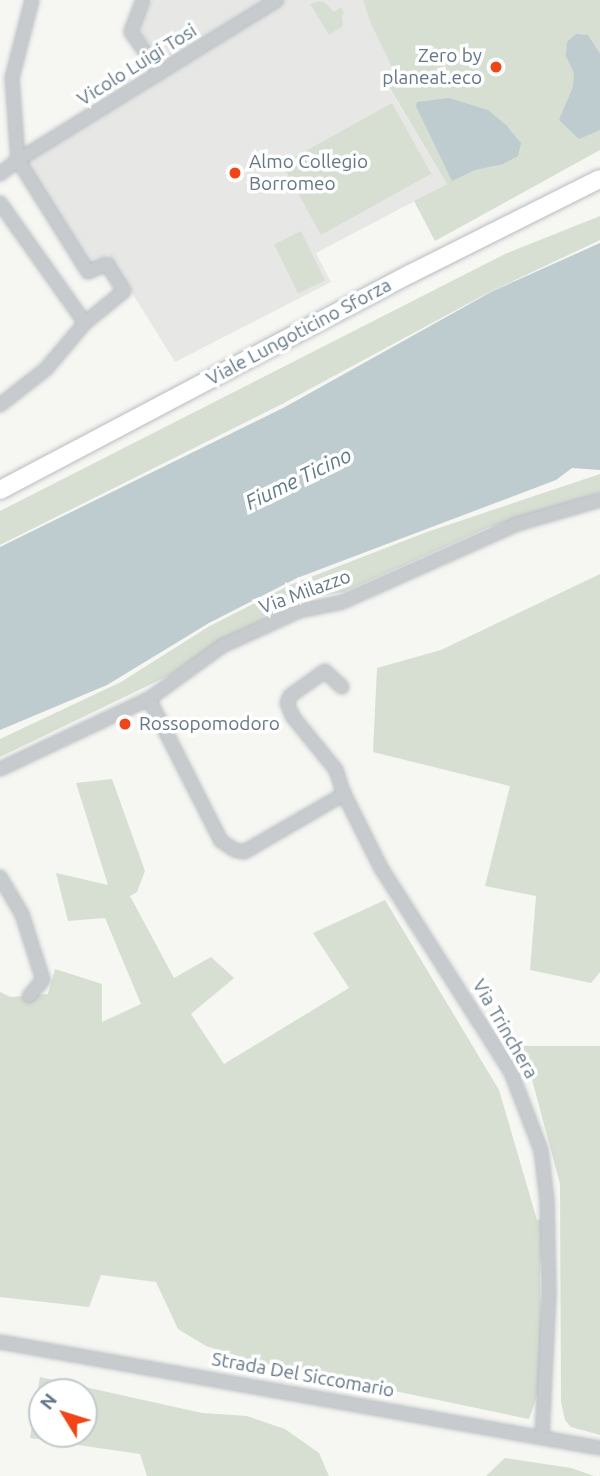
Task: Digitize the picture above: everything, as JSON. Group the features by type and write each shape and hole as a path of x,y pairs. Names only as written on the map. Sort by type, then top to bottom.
{"main road":[{"name":"Viale Lungoticino Sforza","path":"0,490 410,274 600,179"}],"street":[{"path":"0,405 46,369 85,323 124,291 107,264 88,272 18,160 12,78 32,0"},
{"path":"143,0 131,32 160,73"},
{"name":"Vicolo Luigi Tosi","path":"0,174 18,160 276,0"},
{"path":"0,203 85,323"},
{"name":"Via Milazzo","path":"0,769 149,699 222,646 299,611 342,602 517,524 600,500"},
{"name":"Via Trinchera","path":"342,687 325,671 290,696 287,703 293,717 336,770 344,794 381,868 511,1072 541,1150 550,1260 542,1436"},
{"path":"149,699 221,841 235,850 244,852 344,794"},
{"path":"0,877 22,914 43,980 29,996"},
{"name":"Strada Del Siccomario","path":"0,1342 600,1448"}],"shaded area":[{"path":"152,0 266,0 168,61 140,34 141,20"},
{"name":"Almo Collegio Borromeo","path":"284,0 363,0 370,22 398,80 388,86 447,184 316,253 331,282 175,362 108,254 89,267 22,162"},
{"path":"363,0 600,0 600,150 435,241 414,201 447,184 388,85 398,80 370,22"},
{"path":"319,1 334,12 341,7 344,12 343,26 329,35 310,4"},
{"path":"392,103 431,174 321,235 282,164"},
{"path":"600,216 600,240 484,295 282,404 0,545 0,511 505,254"},
{"path":"301,231 325,280 298,294 274,244"},
{"path":"600,474 600,493 487,528 344,592 305,599 223,640 170,675 0,757 0,739 121,682 208,627 290,585 427,532"},
{"path":"600,574 600,972 591,983 530,970 536,896 485,886 510,786 373,752 377,668 441,650"},
{"path":"112,779 145,871 137,892 130,896 174,978 211,957 234,978 191,1014 224,1064 349,988 313,933 385,900 499,1090 537,1220 543,1219 540,1277 542,1334 538,1393 529,1419 260,1363 206,1346 178,1329 156,1282 101,1275 89,1307 0,1297 0,992 11,997 48,994 55,969 102,984 102,1022 141,1004 105,918 68,921 56,873 108,885 76,783"},
{"path":"523,1046 600,1046 600,1435 571,1427 565,1420 561,1402 560,1184"},
{"path":"98,1390 202,1413 247,1416 285,1429 319,1453 329,1476 147,1476 140,1454 98,1448"},
{"path":"505,1458 571,1468 594,1476 486,1476"}],"water":[{"path":"576,34 588,35 600,54 600,130 579,139 559,120 573,87 574,73 566,56 567,42"},
{"path":"449,98 488,110 506,125 521,143 518,156 503,164 475,170 452,181 416,106 417,102"},
{"name":"Fiume Ticino","path":"600,243 600,470 572,468 556,480 297,578 209,623 107,685 0,730 0,547 285,407 491,292"}],"place":[{"name":"Zero by planeat.eco","path":"496,67"},
{"name":"Almo Collegio Borromeo","path":"235,173"},
{"name":"Rossopomodoro","path":"125,724"}]}
